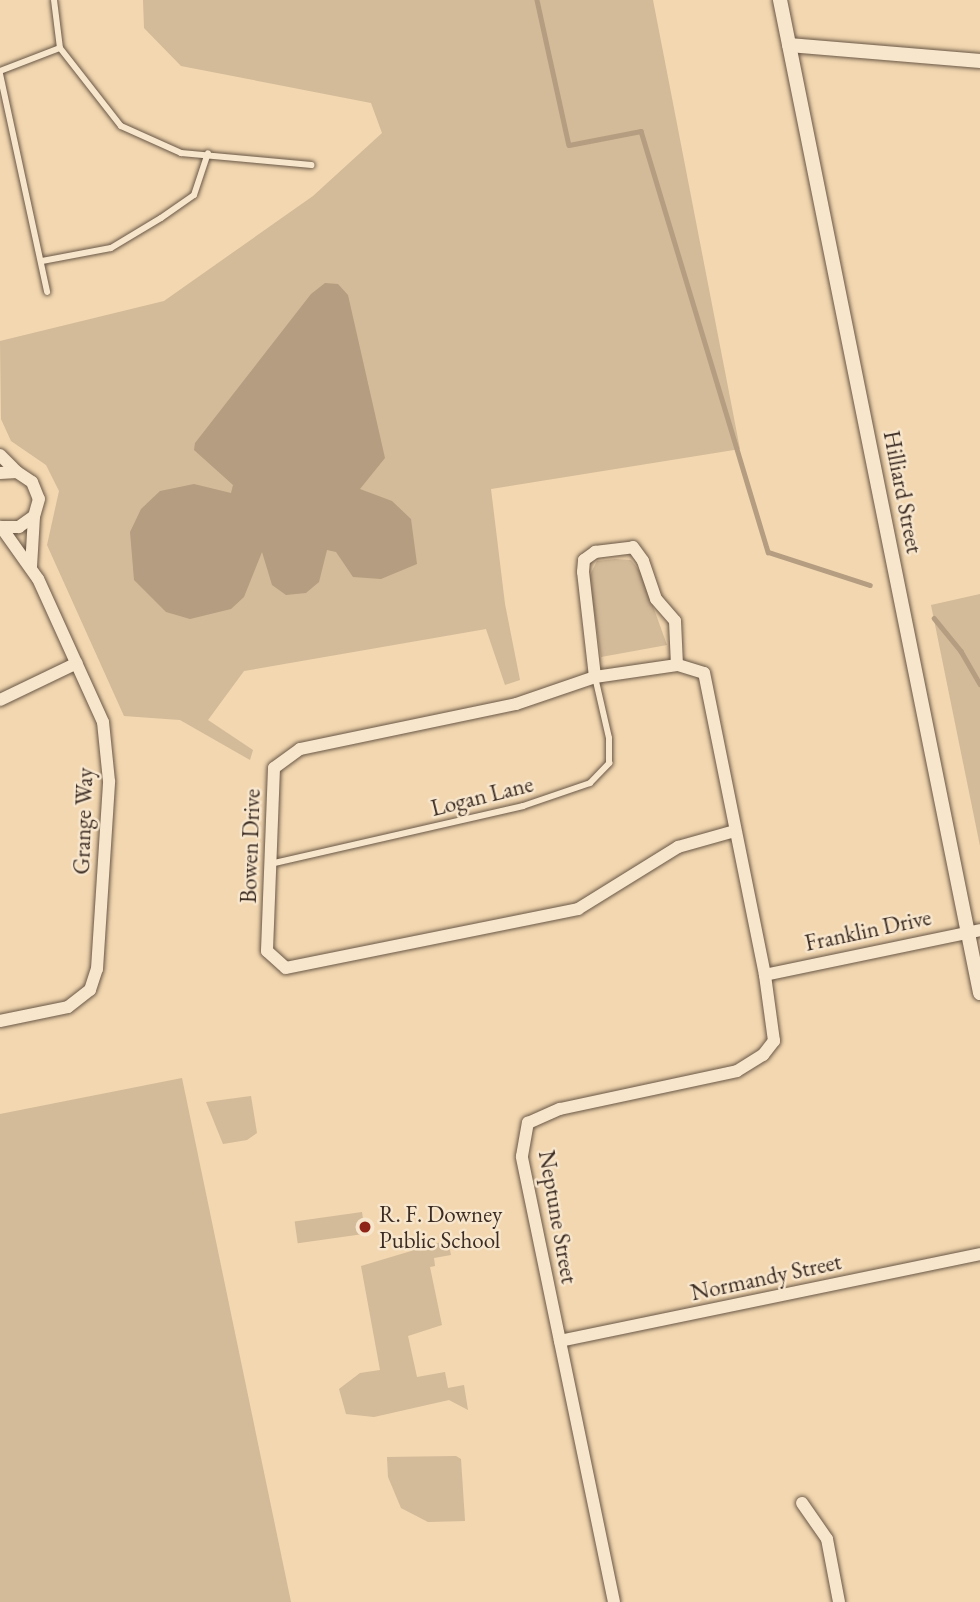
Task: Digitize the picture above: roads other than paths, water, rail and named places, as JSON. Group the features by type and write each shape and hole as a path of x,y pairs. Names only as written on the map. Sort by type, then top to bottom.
{"street":[{"name":"Hilliard Street","path":"780,0 974,930 980,993"},
{"path":"789,45 980,61"},
{"path":"0,455 17,472"},
{"path":"0,473 17,472"},
{"name":"Grange Way","path":"17,472 32,482 39,499 34,516 31,570"},
{"path":"1,527 19,527 34,516"},
{"name":"Grange Way","path":"0,1021 68,1007 83,999 97,969 108,781 103,722 31,570 1,527"},
{"path":"595,677 583,572 584,560 595,552 633,547 643,561 656,600 675,621 677,665 704,673 765,975"},
{"path":"0,700 77,663"},
{"name":"Bowen Drive","path":"677,665 595,677 516,704 300,749 274,768 268,864 268,951 286,968 578,909 678,847 735,831"},
{"name":"Franklin Drive","path":"765,975 974,930"},
{"name":"Neptune Street","path":"614,1602 522,1156 528,1123 560,1109 737,1071 763,1055 774,1041 765,975"},
{"name":"Normandy Street","path":"560,1341 980,1254"},
{"path":"802,1503 827,1539 839,1602"}],"lane":[{"path":"54,0 60,48 121,126 181,153 208,153 256,163 310,165"},
{"path":"47,292 0,73 60,48"},
{"path":"42,261 111,248 161,218 194,195 208,153"},
{"name":"Logan Lane","path":"268,864 523,806 590,783 609,763 609,738 595,677"}],"waterway":[{"path":"537,0 569,145 641,131 768,552 870,585"},
{"path":"934,618 961,651 980,684"}],"place":[{"name":"R. F. Downey Public School","path":"365,1227"}]}
